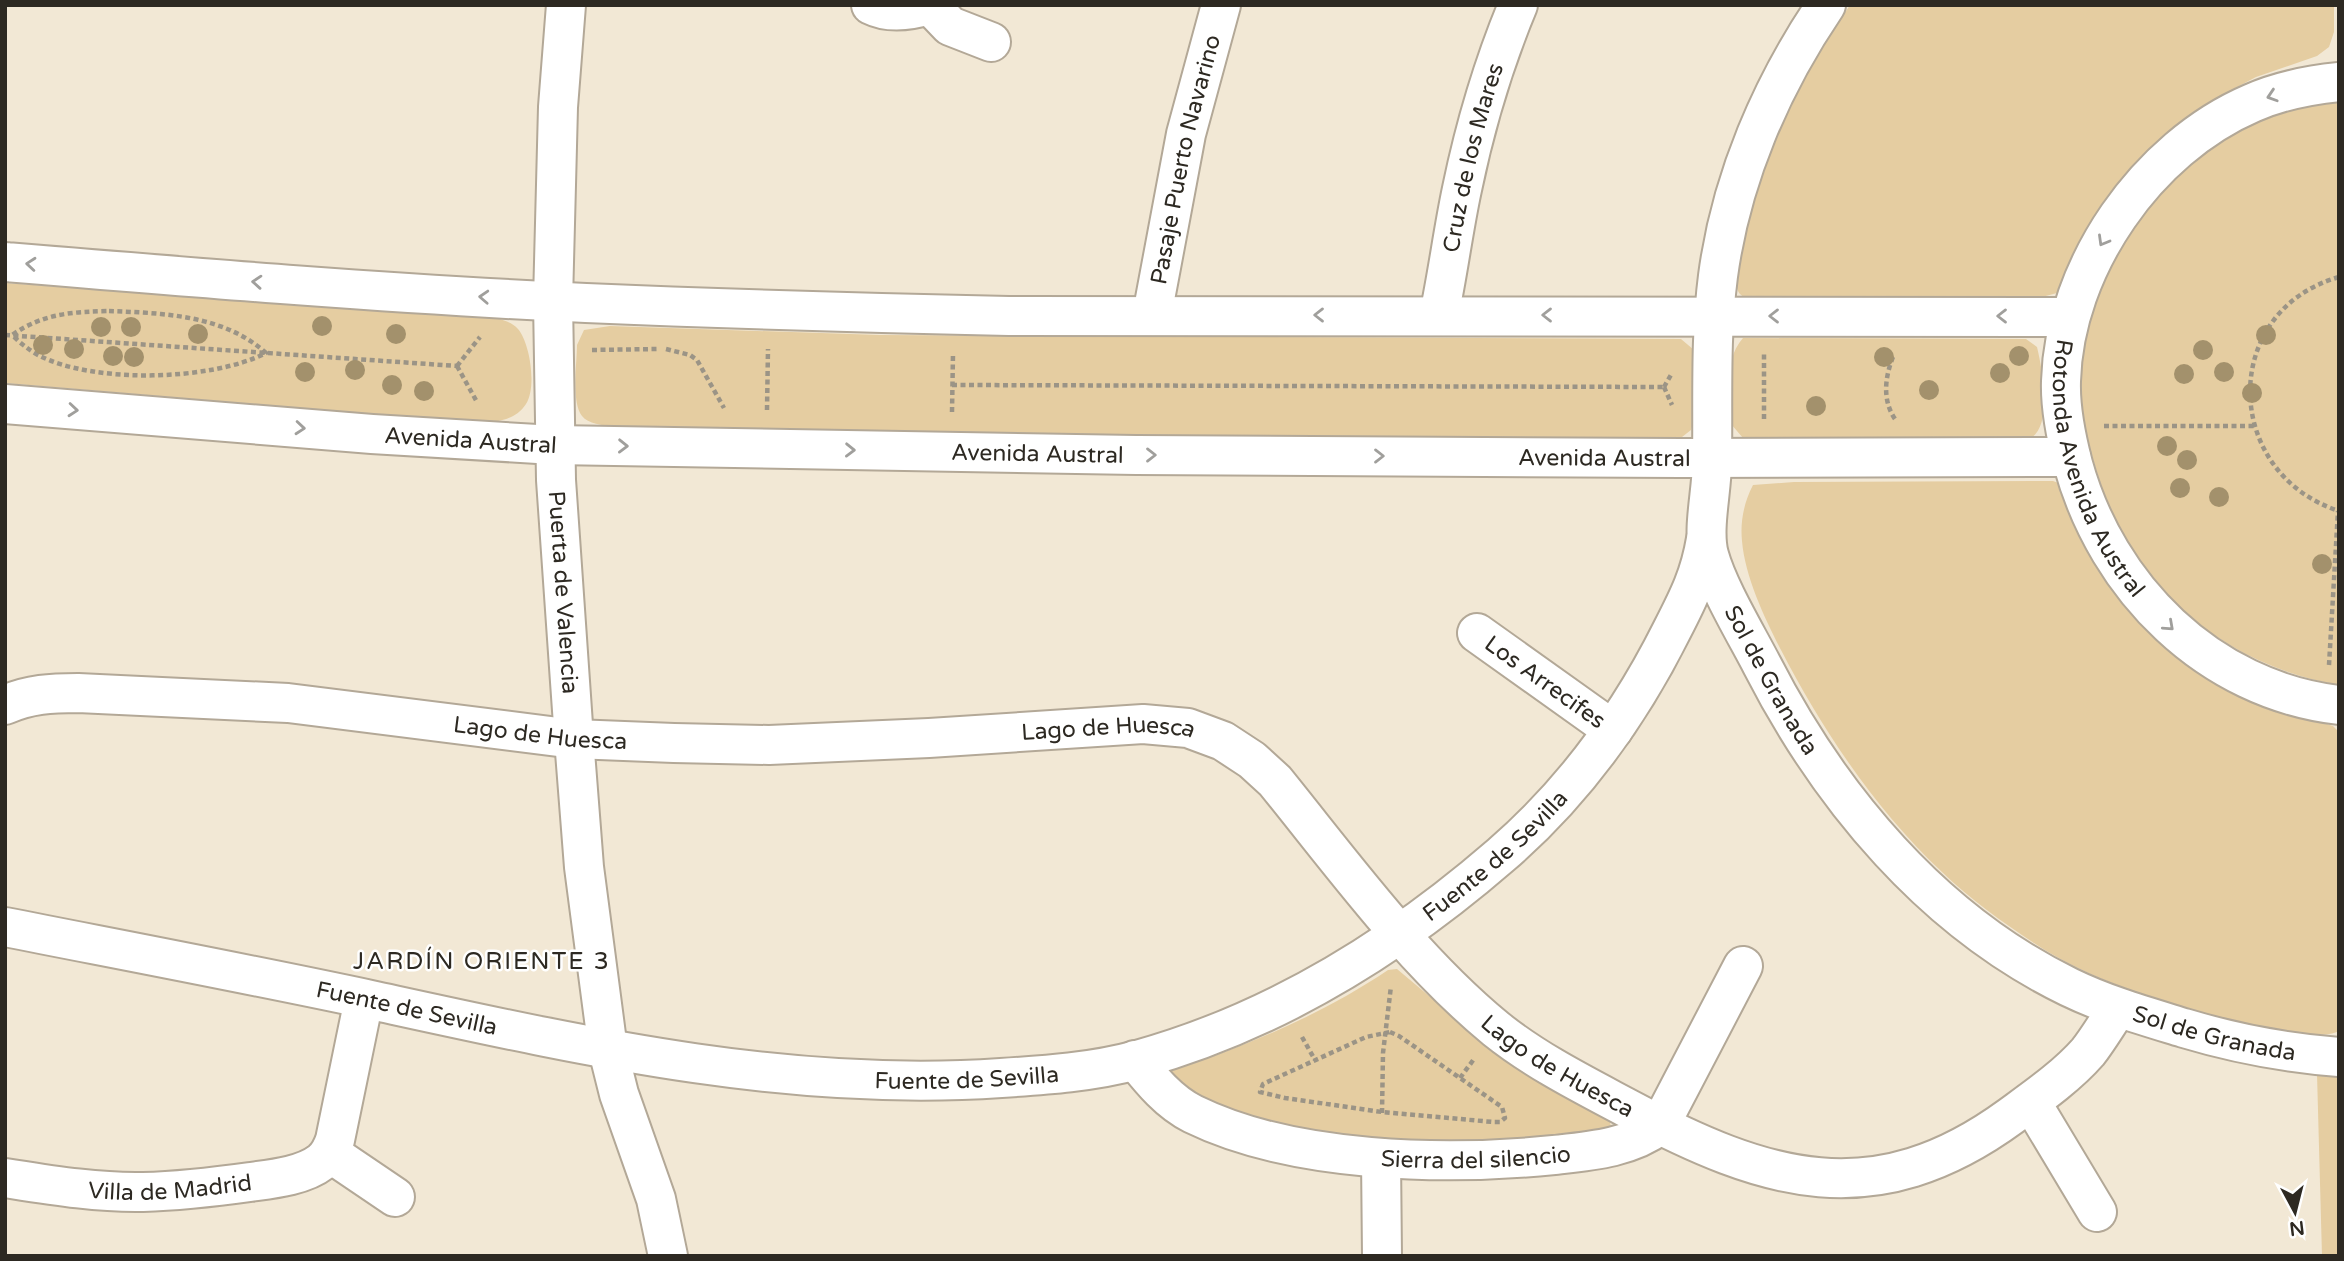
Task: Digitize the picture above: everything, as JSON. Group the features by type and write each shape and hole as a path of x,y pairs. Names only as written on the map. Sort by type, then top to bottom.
{"street":[{"name":"Puerta de Valencia","path":"566,5 558,107 553,301 554,445 584,867 608,1050 619,1094 656,1199 668,1256"},
{"path":"871,5 895,11 930,5 950,26 991,42"},
{"name":"Pasaje Puerto Navarino","path":"1152,315 1186,134 1221,5"},
{"name":"Cruz de los Mares","path":"1438,315 1461,191 1478,118 1501,46 1518,5"},
{"name":"Sol de Granada","path":"1826,5 1784,72 1763,118 1745,165 1723,247 1714,315 1711,495 1706,538 1715,570 1796,726 1849,804 1883,844 1932,892 1993,940 2037,970 2118,1008 2231,1041 2311,1055 2339,1057"},
{"name":"Rotonda Avenida Austral","path":"2339,82 2301,88 2251,103 2227,116 2174,153 2129,201 2088,268 2070,317 2061,382 2068,441 2084,499 2102,539 2125,577 2169,627 2243,676 2306,699 2339,705"},
{"path":"5,262 379,292 881,313 2070,317"},
{"name":"Avenida Austral","path":"5,404 372,434 554,445 1136,455 1763,458 2068,441"},
{"name":"Fuente de Sevilla","path":"5,928 608,1050 703,1066 887,1081 967,1080 1088,1070 1135,1060 1206,1036 1284,1003 1357,963 1476,877 1514,844 1583,772 1614,730 1656,663 1692,591 1702,567 1706,538"},
{"name":"Los Arrecifes","path":"1477,632 1614,730"},
{"name":"Lago de Huesca","path":"5,705 19,699 46,694 78,693 288,703 574,739 769,745 1143,724 1188,728 1223,741 1252,760 1275,781 1401,933 1448,984 1496,1028 1543,1063 1660,1125 1722,1153 1774,1169 1822,1178 1860,1179 1892,1175 1953,1152 1984,1136 2031,1102 2087,1052 2118,1008"},
{"path":"1660,1125 1743,966"},
{"path":"364,999 330,1153 395,1197"},
{"name":"Sierra del silencio","path":"1135,1060 1173,1102 1202,1117 1293,1146 1381,1158 1494,1159 1569,1153 1629,1143 1646,1136 1660,1125"},
{"path":"2031,1102 2097,1212"},
{"name":"Villa de Madrid","path":"5,1178 90,1189 141,1192 194,1189 266,1179 306,1170 320,1163 330,1153"},
{"path":"1381,1158 1382,1256"}],"path":[{"path":"2329,667 2338,511 2318,504 2284,479 2271,464 2254,426 2250,393 2255,360 2268,330 2289,304 2302,294 2339,277"},
{"path":"12,335 40,319 59,314 141,312 224,327 254,342 266,354"},
{"path":"5,335 457,366"},
{"path":"12,335 25,347 57,363 106,372 138,374 211,371 266,354"},
{"path":"767,418 768,340"},
{"path":"952,421 953,343"},
{"path":"1763,458 1765,345"},
{"path":"585,350 666,349 690,355 701,365 727,412"},
{"path":"1894,355 1886,381 1887,398 1891,412 1902,428"},
{"path":"952,385 1664,387"},
{"path":"2068,441 2254,426"},
{"path":"1381,1158 1385,1032 1401,933"},
{"path":"1385,1032 1399,1036 1502,1107 1505,1118 1500,1122 1493,1122 1382,1112 1265,1095 1260,1092 1260,1088 1263,1084 1366,1037 1385,1032"}],"shaded area":[{"path":"1850,5 2334,5 2334,32 2329,47 2317,56 2256,77 2209,102 2154,147 2065,286 2057,293 2042,297 1765,302 1748,299 1740,294 1736,283 1737,265 1747,217 1762,168 1790,101"},
{"path":"2339,102 2339,685 2294,674 2253,657 2215,636 2182,609 2153,578 2128,542 2108,503 2088,440 2081,381 2085,340 2096,301 2112,263 2133,228 2159,195 2189,167 2222,142 2257,122 2287,111"},
{"path":"5,283 498,318 516,327 526,344 531,365 531,387 526,404 516,414 498,421 477,423 5,383"},
{"path":"610,326 880,335 1681,339 1694,350 1694,421 1691,430 1682,437 1281,436 613,427 585,419 579,410 576,392 577,345 584,330"},
{"path":"1743,338 2026,339 2037,347 2039,356 2044,395 2042,421 2031,438 1743,438 1731,424 1729,391 1730,368"},
{"path":"2053,481 2061,484 2081,531 2309,718 2333,726 2339,732 2339,1031 2316,1035 2283,1032 2200,1013 2102,979 2022,935 1986,910 1953,882 1894,822 1852,768 1814,710 1781,650 1757,597 1744,555 1742,519 1753,485 1794,482"},
{"path":"1397,969 1497,1053 1603,1113 1610,1122 1612,1133 1408,1149 1222,1113 1165,1073 1280,1029 1335,1002 1388,970"},
{"path":"2317,1074 2339,1077 2339,1256 2322,1256"}],"district":[{"name":"JARDÍN ORIENTE 3","path":"482,961"}]}
